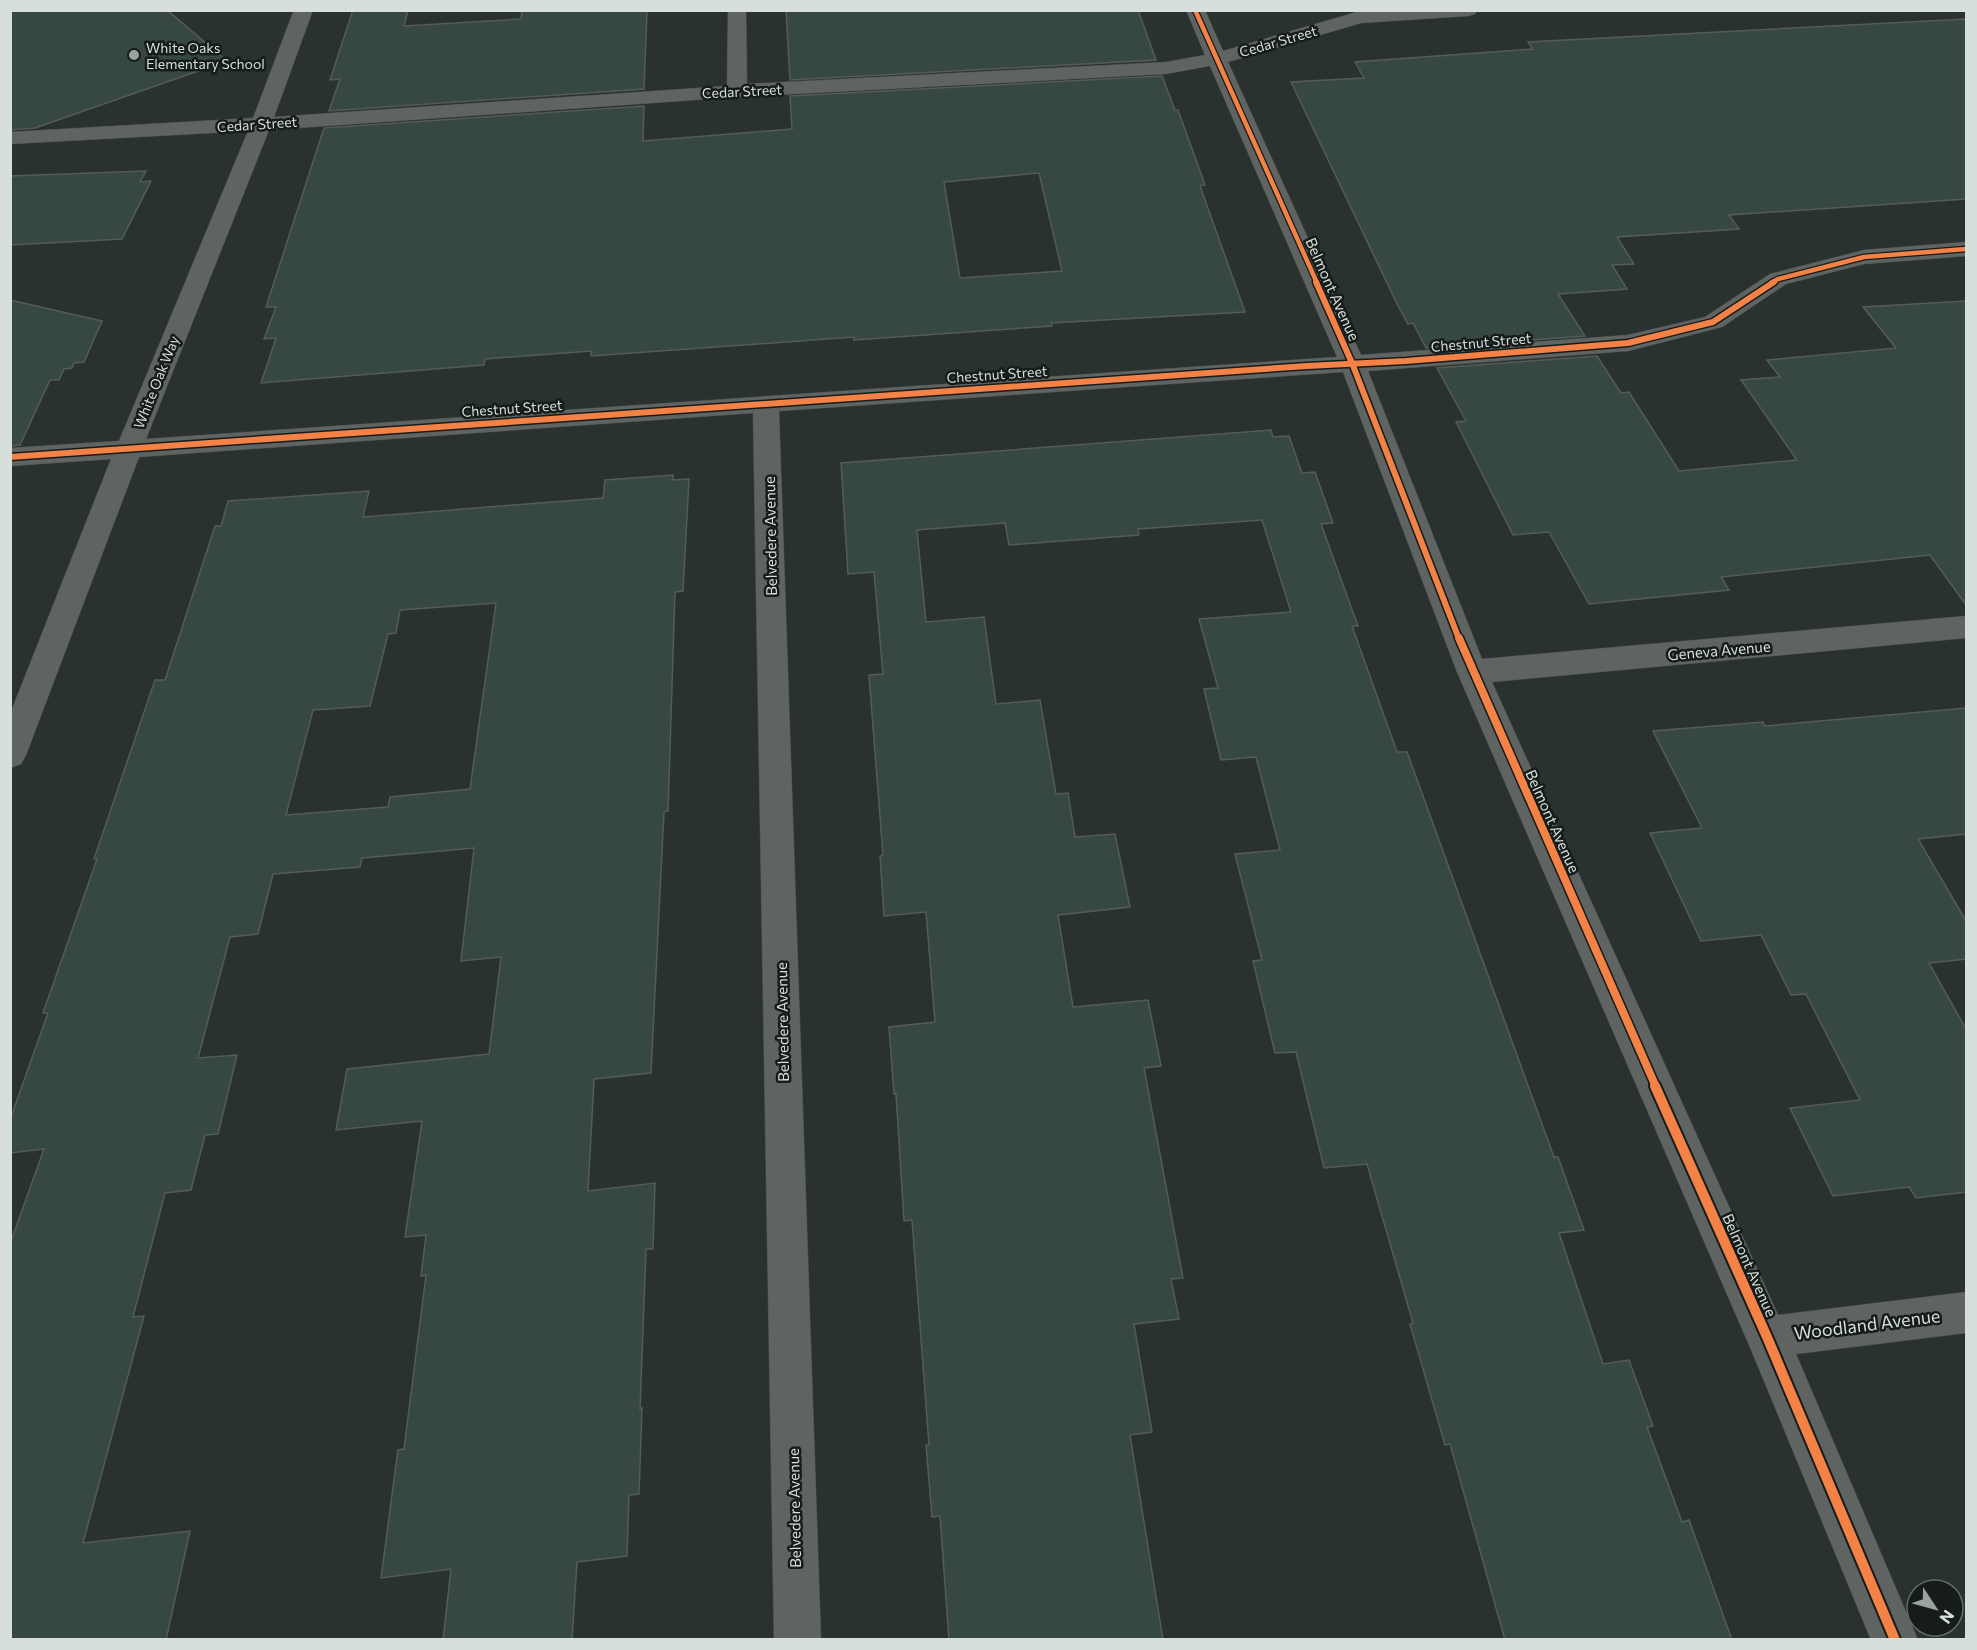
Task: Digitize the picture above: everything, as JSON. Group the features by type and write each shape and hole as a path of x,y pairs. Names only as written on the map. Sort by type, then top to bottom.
{"street":[{"name":"White Oak Way","path":"10,755 129,448 261,124 304,10"},
{"path":"737,10 737,91"},
{"name":"Belmont Avenue","path":"1195,10 1352,363 1472,672 1767,1337 1895,1640"},
{"name":"Cedar Street","path":"10,138 261,124 737,91 1166,68 1216,59 1360,17 1468,10"},
{"name":"Chestnut Street","path":"10,457 1406,361 1628,343 1713,322 1778,279 1864,257 1966,249"},
{"name":"Belvedere Avenue","path":"766,404 798,1640"},
{"name":"Geneva Avenue","path":"1472,672 1966,627"},
{"name":"Woodland Avenue","path":"1767,1337 1966,1312"}],"building":[{"name":"White Oaks Elementary School","path":"10,10 167,10 227,61 35,128 10,130"},
{"path":"353,10 408,10 404,26 521,19 522,10 647,10 644,89 329,111 340,79 330,80"},
{"path":"786,10 1138,10 1156,60 790,80"},
{"path":"1966,19 1966,199 1729,215 1739,229 1617,237 1634,264 1612,265 1627,289 1558,294 1585,336 1426,348 1413,323 1408,324 1398,306 1291,82 1364,78 1355,62 1533,49 1528,42"},
{"path":"1162,76 1175,110 1178,110 1205,185 1200,186 1245,312 1051,323 1052,326 854,340 854,337 591,356 591,351 485,359 484,365 261,383 276,338 264,339 276,307 266,307 324,128 644,106 643,141 792,129 790,96","holes":["1039,173 1062,271 960,278 944,182"]},
{"path":"146,171 140,182 151,181 122,239 10,245 10,176"},
{"path":"10,300 102,321 84,362 74,363 72,368 64,369 59,380 50,380 20,445 10,446"},
{"path":"1966,301 1966,605 1930,555 1721,577 1729,590 1589,604 1549,532 1513,535 1456,422 1466,421 1437,368 1597,356 1621,393 1629,392 1679,471 1797,460 1741,380 1780,377 1767,360 1896,348 1863,307"},
{"path":"1271,430 1273,437 1289,436 1302,473 1315,472 1333,523 1321,524 1358,626 1352,626 1397,752 1407,752 1554,1157 1558,1157 1584,1230 1559,1233 1603,1364 1629,1360 1653,1426 1647,1427 1682,1522 1689,1520 1732,1640 1505,1640 1450,1444 1445,1445 1367,1164 1324,1168 1296,1052 1275,1053 1253,961 1262,960 1235,854 1280,850 1256,757 1221,760 1204,689 1218,688 1199,619 1291,612 1262,520 1138,529 1139,535 1009,545 1005,523 917,530 926,622 984,617 996,704 1040,700 1056,794 1068,793 1075,837 1115,834 1130,907 1058,915 1073,1007 1148,1000 1161,1066 1144,1068 1183,1278 1171,1279 1179,1319 1134,1324 1152,1432 1130,1435 1163,1640 949,1640 940,1516 932,1517 926,1445 929,1445 912,1220 904,1221 896,1094 894,1094 889,1027 935,1022 926,912 884,916 880,856 883,855 869,675 883,674 874,572 848,574 841,463"},
{"path":"673,475 673,480 689,479 683,591 675,592 668,811 664,812 651,1073 594,1079 588,1191 655,1183 653,1249 646,1249 639,1494 629,1495 627,1556 577,1562 572,1640 443,1640 451,1569 381,1578 398,1450 404,1449 426,1275 421,1276 426,1235 405,1237 422,1121 336,1130 347,1069 489,1054 501,957 461,961 474,848 362,858 360,867 273,874 258,934 230,937 198,1058 237,1055 218,1134 205,1135 191,1190 165,1193 133,1317 144,1316 83,1543 190,1531 166,1640 10,1640 10,1244 44,1149 10,1153 10,1120 48,1013 43,1013 97,859 94,859 155,680 165,680 215,526 221,526 228,501 369,491 363,517 603,498 605,480","holes":["496,603 470,789 390,797 388,807 286,815 313,710 370,706 388,634 396,633 400,610"]},
{"path":"1966,708 1966,834 1918,839 1966,921 1966,959 1929,963 1966,1029 1966,1192 1916,1198 1909,1187 1833,1196 1790,1108 1860,1100 1806,994 1791,995 1761,935 1701,941 1650,833 1702,828 1653,731 1763,722 1765,726"}],"cycle path":[{"path":"1195,10 1352,363 1472,672 1767,1337 1895,1640"},
{"path":"10,457 1307,366 1406,361 1628,343 1713,322 1778,279 1864,257 1966,249"}],"place":[{"name":"White Oaks Elementary School","path":"134,55"}]}
